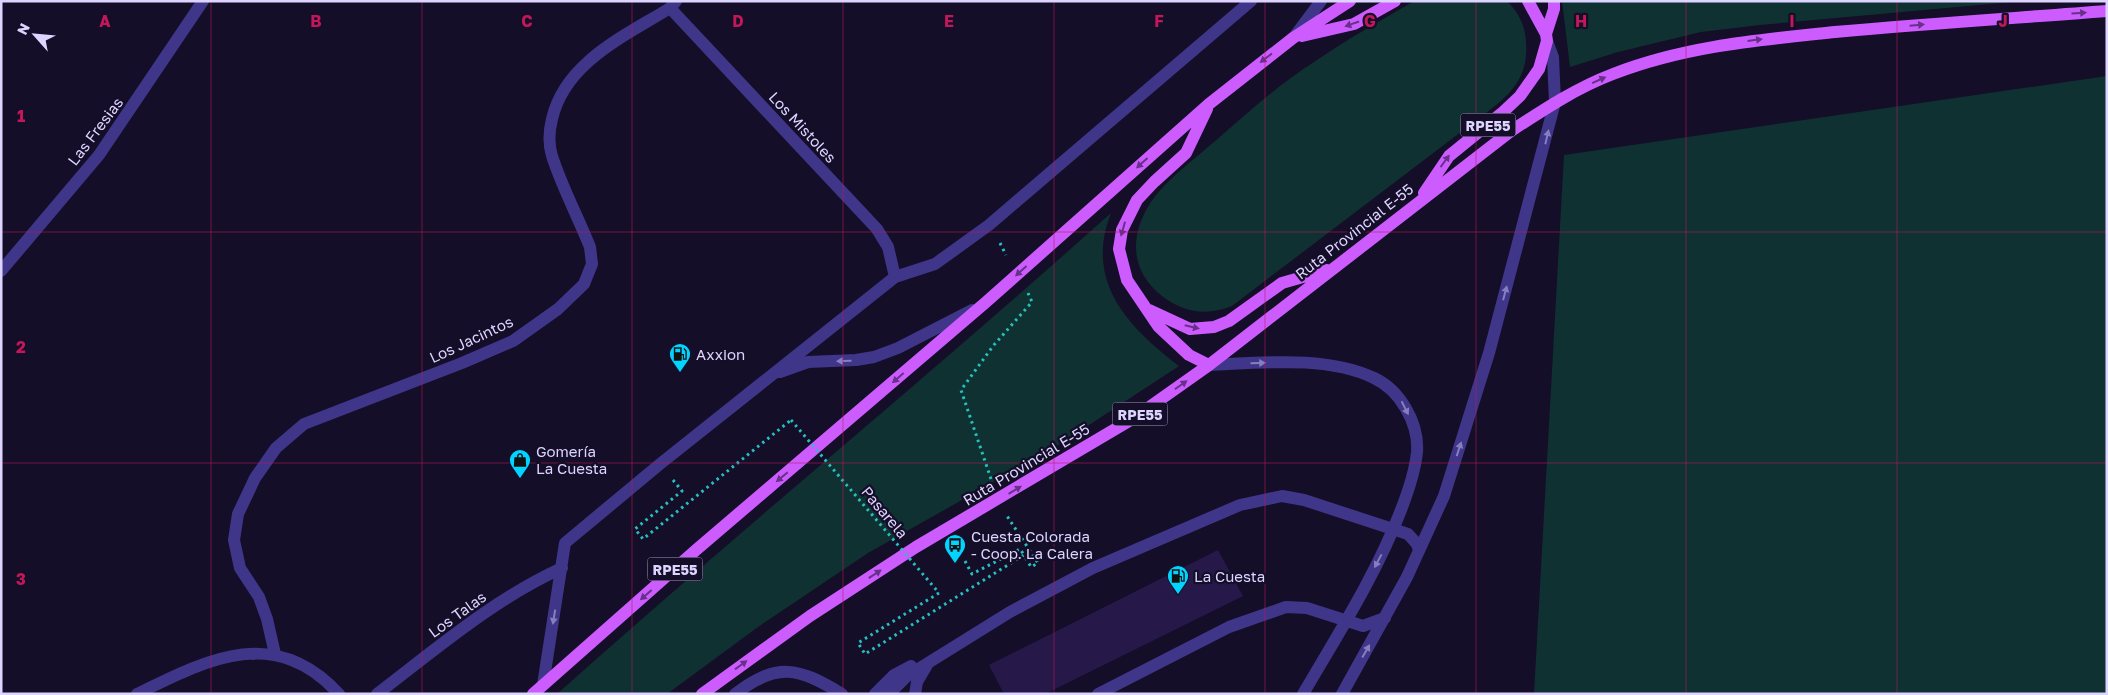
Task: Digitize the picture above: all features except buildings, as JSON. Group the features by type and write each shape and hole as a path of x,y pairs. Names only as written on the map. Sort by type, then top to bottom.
{"main road":[{"name":"RPE55","path":"538,689 985,303 1209,104 1293,38 1350,1"},
{"name":"RPE55","path":"1293,38 1354,24 1395,1"},
{"path":"1528,1 1547,38"},
{"name":"RPE55","path":"1418,202 1448,156 1502,113 1520,96 1539,69 1554,9 1554,1"},
{"name":"Ruta Provincial E-55","path":"702,694 810,616 916,547 1134,418 1209,365 1511,131 1555,102 1611,74 1676,53 1757,39 2107,11"},
{"name":"RPE55","path":"1209,104 1186,153 1137,200 1122,230 1119,249 1122,267 1135,295 1147,308 1158,326 1189,355 1209,365"},
{"name":"RPE55","path":"1147,308 1190,328 1214,327 1229,321 1282,283 1335,268"}],"street":[{"name":"Las Fresias","path":"1,271 99,155 203,1"},
{"path":"538,689 562,568 565,543 769,376 895,277 935,264 989,224 1251,1"},
{"path":"1293,38 1321,1"},
{"name":"Los Mistoles","path":"673,5 877,230 888,247 895,277"},
{"name":"Los Jacintos","path":"275,654 259,597 240,568 234,540 238,514 255,478 276,448 304,424 462,363 512,341 558,309 584,284 592,264 590,247 552,155 549,134 556,104 564,87 580,68 603,50 673,5"},
{"path":"1342,694 1385,618 1444,496 1472,411 1555,102 1553,57 1547,38"},
{"path":"769,376 808,362 856,360 874,357 898,348 985,303"},
{"path":"1209,365 1277,362 1323,365 1359,372 1374,378 1389,388 1399,398 1407,411 1416,440 1417,453 1411,479 1393,530 1345,621 1303,694"},
{"path":"888,692 932,659 1010,612 1093,568 1240,505 1264,498 1290,498 1346,513 1408,534 1417,544 1419,550"},
{"name":"Los Talas","path":"376,694 528,583 562,568"},
{"path":"1098,694 1229,627 1286,607 1307,608 1363,626 1385,618"},
{"path":"137,694 188,669 236,655 254,652 275,654 294,659 330,684 339,694"},
{"path":"875,694 902,671 932,659"},
{"path":"915,694 917,682 923,670 932,659"},
{"path":"735,694 752,680 768,673 782,670 802,675 841,693"}],"path":[{"path":"965,561 972,574 1020,549 1031,567 1038,563 997,500 962,390 993,346 1032,302 989,224"},
{"name":"Pasarela","path":"682,491 635,530 643,539 792,420 939,593 858,643 865,654 1024,555"}],"green space":[{"path":"1414,1 1507,1 1521,20 1526,42 1526,57 1523,69 1519,80 1512,89 1485,114 1232,306 1214,311 1196,311 1179,306 1162,296 1151,286 1144,275 1136,252 1139,227 1144,214 1157,194 1180,170 1288,80 1338,46"},
{"path":"1562,1 2023,1 1701,32 1618,52 1570,67"},
{"path":"2107,76 2107,694 1534,694 1564,155"},
{"path":"1111,213 1104,238 1103,261 1107,281 1116,301 1128,319 1160,351 1179,366 1054,448 868,553 758,627 667,694 557,694 973,334"}],"place":[{"name":"Axxion","path":"680,373"},
{"name":"Gomería La Cuesta","path":"520,479"},
{"name":"Cuesta Colorada - Coop. La Calera","path":"955,564"},
{"name":"La Cuesta","path":"1178,595"}]}
